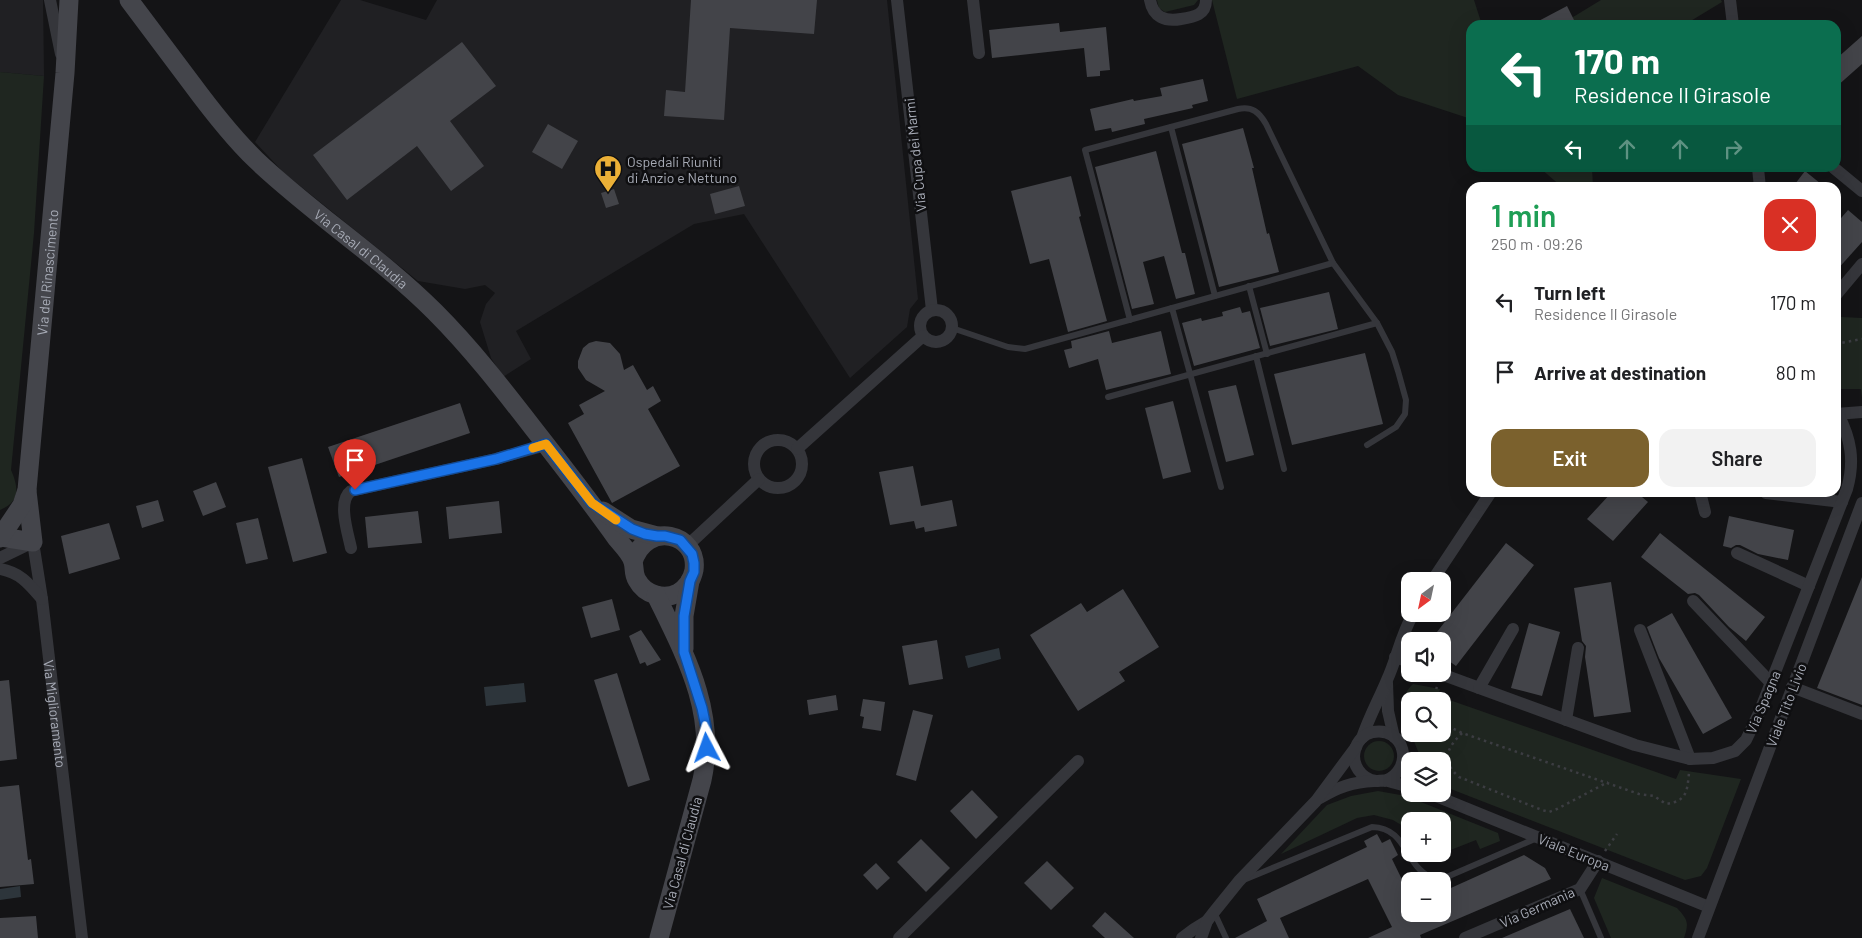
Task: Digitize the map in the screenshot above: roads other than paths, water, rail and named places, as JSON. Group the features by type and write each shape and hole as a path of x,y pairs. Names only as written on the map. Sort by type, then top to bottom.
{"street":[{"path":"50,0 64,73"},
{"name":"Via del Rinascimento","path":"33,542 0,538 22,505 27,490 70,0"},
{"name":"Via Casal di Claudia","path":"128,0 219,120 236,139 290,191 433,310 487,370 592,503 633,562 636,579 648,592 656,595 684,652 702,708 706,727 707,748 702,780 659,938"},
{"name":"Via Cupa dei Marmi","path":"897,0 932,310"},
{"path":"973,0 979,53"},
{"path":"1150,0 1155,13 1164,20 1171,21 1199,15 1205,7 1206,0"},
{"path":"1730,0 1732,20"},
{"path":"1839,172 1862,191"},
{"path":"1841,289 1862,264"},
{"path":"932,310 938,310 947,314 952,328 948,338 943,341 932,342 923,336 919,326 923,316 932,310"},
{"path":"797,449 923,336"},
{"path":"1841,414 1862,412"},
{"name":"Via Spagna","path":"1451,678 1635,745 1690,759 1719,757 1734,751 1743,744 1752,729 1842,502 1851,474 1852,454 1847,432 1841,421"},
{"path":"784,440 797,449 802,463 801,470 793,483 786,487 771,487 759,479 755,472 754,458 762,446 769,442 784,440"},
{"path":"351,548 343,505 345,497 351,491 496,459 546,444"},
{"path":"687,546 759,479"},
{"name":"Via Miglioramento","path":"27,490 42,599 82,938"},
{"path":"1438,572 1488,497"},
{"path":"1701,497 1705,512"},
{"path":"1800,497 1842,502"},
{"name":"Via Casal di Claudia","path":"592,503 625,526 645,534 673,537 687,546 692,554 694,572 690,581 684,616 684,652"},
{"name":"Viale Tito Livio","path":"1698,938 1862,503"},
{"path":"633,562 641,545 657,536"},
{"path":"0,558 33,542"},
{"path":"1738,553 1809,586"},
{"path":"0,569 12,572 24,579 42,599"},
{"path":"656,595 676,594 684,589 690,581"},
{"path":"1693,601 1771,683"},
{"path":"1401,785 1369,779 1357,769 1354,762 1359,742 1387,680 1410,622"},
{"path":"1479,688 1513,629"},
{"path":"1640,630 1690,759"},
{"path":"1566,720 1578,648"},
{"path":"1395,657 1401,659"},
{"path":"1387,680 1388,711 1394,737"},
{"path":"1792,687 1862,714"},
{"path":"1182,938 1210,916 1316,801 1359,742 1370,733 1387,733 1400,744 1403,752"},
{"path":"899,938 1078,761"},
{"path":"1316,801 1344,786 1357,782 1381,781 1401,770"},
{"name":"Viale Europa","path":"1451,802 1709,907"},
{"name":"Via Germania","path":"1465,938 1580,889 1598,861"},
{"path":"1201,938 1210,916"}],"lane":[{"path":"1130,320 1085,150 1242,108 1254,110 1266,124 1333,263 1377,323 1396,366 1406,400 1406,410 1399,424 1367,445"},
{"path":"1171,127 1214,296"},
{"path":"952,328 1008,347 1025,349 1333,263"},
{"path":"1249,286 1267,354"},
{"path":"1172,308 1220,487"},
{"path":"1108,397 1377,323"},
{"path":"1256,356 1284,469"},
{"path":"1240,882 1372,828 1380,828 1395,836 1406,850 1416,868 1430,877 1449,876 1539,838"},
{"path":"1580,889 1601,938"},
{"path":"1210,916 1226,938"}],"place":[{"name":"Ospedali Riuniti di Anzio e Nettuno","path":"608,193"}]}
